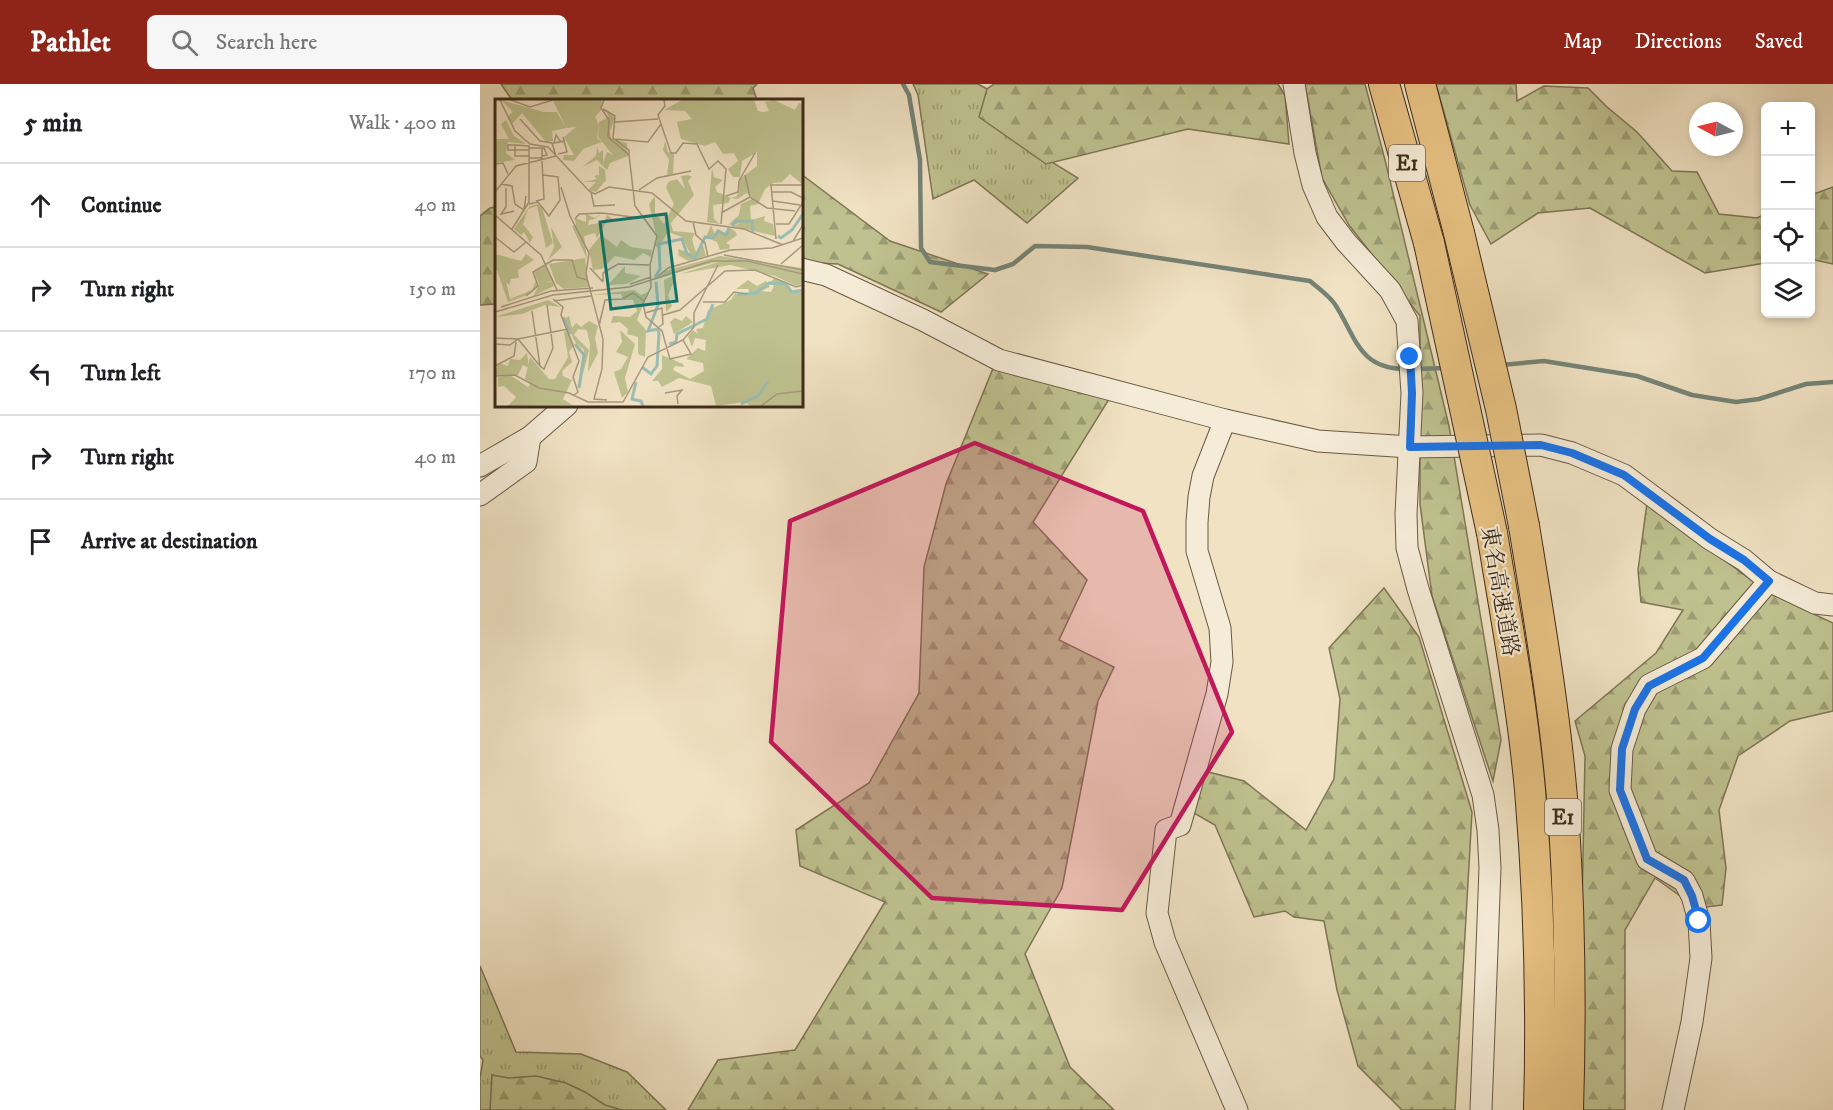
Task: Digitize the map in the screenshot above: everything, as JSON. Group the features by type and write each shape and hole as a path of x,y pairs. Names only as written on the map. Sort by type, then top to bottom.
{"highway":[{"name":"東名高速道路","path":"1384,84 1429,243 1492,533 1516,674 1530,790 1538,914 1541,1033 1539,1110"},
{"name":"東名高速道路","path":"1420,84 1459,233 1501,409 1524,526 1550,691 1564,823 1569,944 1568,1110"}],"street":[{"path":"1294,84 1305,153 1313,185 1327,217 1346,243 1390,290 1407,321 1412,393 1406,514 1407,548 1483,795 1488,830 1490,868 1481,1110"},
{"path":"802,269 826,274 923,320 999,360 1225,420 1317,441 1410,447 1541,445 1580,456 1624,475 1710,539 1744,560 1769,581 1815,603 1833,605"},
{"path":"480,466 530,437 566,406"},
{"path":"1225,420 1203,476 1197,522 1197,551 1220,628 1222,662 1217,694 1180,825 1166,830 1157,913 1165,942 1237,1110"},
{"path":"480,495 526,462 530,437"},
{"path":"1673,1110 1692,1022 1701,958 1699,921 1692,896 1684,880 1647,859 1620,790 1622,749 1635,709 1649,686 1703,658 1769,581"}],"highlighted area":[{"path":"975,443 1143,511 1232,732 1122,910 932,898 771,742 790,521"}],"green space":[{"path":"501,84 757,84 753,88 757,99 511,99"},
{"path":"913,84 978,84 987,89 982,119 1078,178 1027,223 974,180 933,199 918,95"},
{"path":"994,84 1278,84 1285,95 1289,144 1188,129 1046,164 979,117 987,89"},
{"path":"1305,84 1365,84 1449,426 1501,740 1493,781 1432,596 1420,504 1420,316 1349,225 1322,178"},
{"path":"1436,84 1516,84 1517,101 1544,86 1588,88 1637,132 1672,171 1697,172 1719,214 1757,218 1761,216 1761,264 1705,273 1590,208 1538,213 1491,244 1470,205"},
{"path":"802,175 890,241 988,274 941,312 838,264 802,262"},
{"path":"1833,187 1833,264 1815,260 1815,194"},
{"path":"495,207 495,304 480,305 480,216 490,208"},
{"path":"994,366 1111,396 1033,522 1087,580 1059,640 1114,667 1098,701 1062,888 1025,954 1070,1067 1114,1110 688,1110 718,1060 795,1050 885,902 800,866 796,830 869,783 919,693 924,567 946,484"},
{"path":"1647,503 1769,593 1833,623 1833,711 1790,721 1738,756 1719,810 1726,868 1722,905 1697,908 1655,878 1625,930 1625,1110 1578,1110 1585,756 1575,721 1656,653 1683,610 1641,602 1638,570"},
{"path":"1384,588 1419,637 1472,812 1455,1110 1402,1110 1358,1066 1337,990 1324,921 1294,917 1285,911 1254,917 1215,825 1192,812 1204,771 1244,781 1306,830 1334,779 1340,699 1329,648"},
{"path":"480,966 516,1052 581,1054 627,1072 666,1110 480,1110 480,1078 483,1060 480,1056"},
{"path":"492,1075 509,1078 536,1076 566,1083 605,1105 622,1110 490,1110"}],"waterway":[{"path":"903,84 909,95 920,160 921,248 930,262 995,270 1013,264 1035,246 1087,247 1310,281 1334,303 1367,357 1377,363 1406,369"},
{"path":"1501,365 1544,361 1637,376 1692,395 1736,402 1759,399 1806,384 1833,382"},
{"path":"1417,369 1445,368"}],"route":[{"path":"1410,357 1412,393 1410,447 1541,445 1572,453 1624,475 1710,539 1744,560 1769,581 1703,658 1649,686 1635,709 1622,749 1620,790 1647,859 1684,880 1692,896 1699,921"}]}
